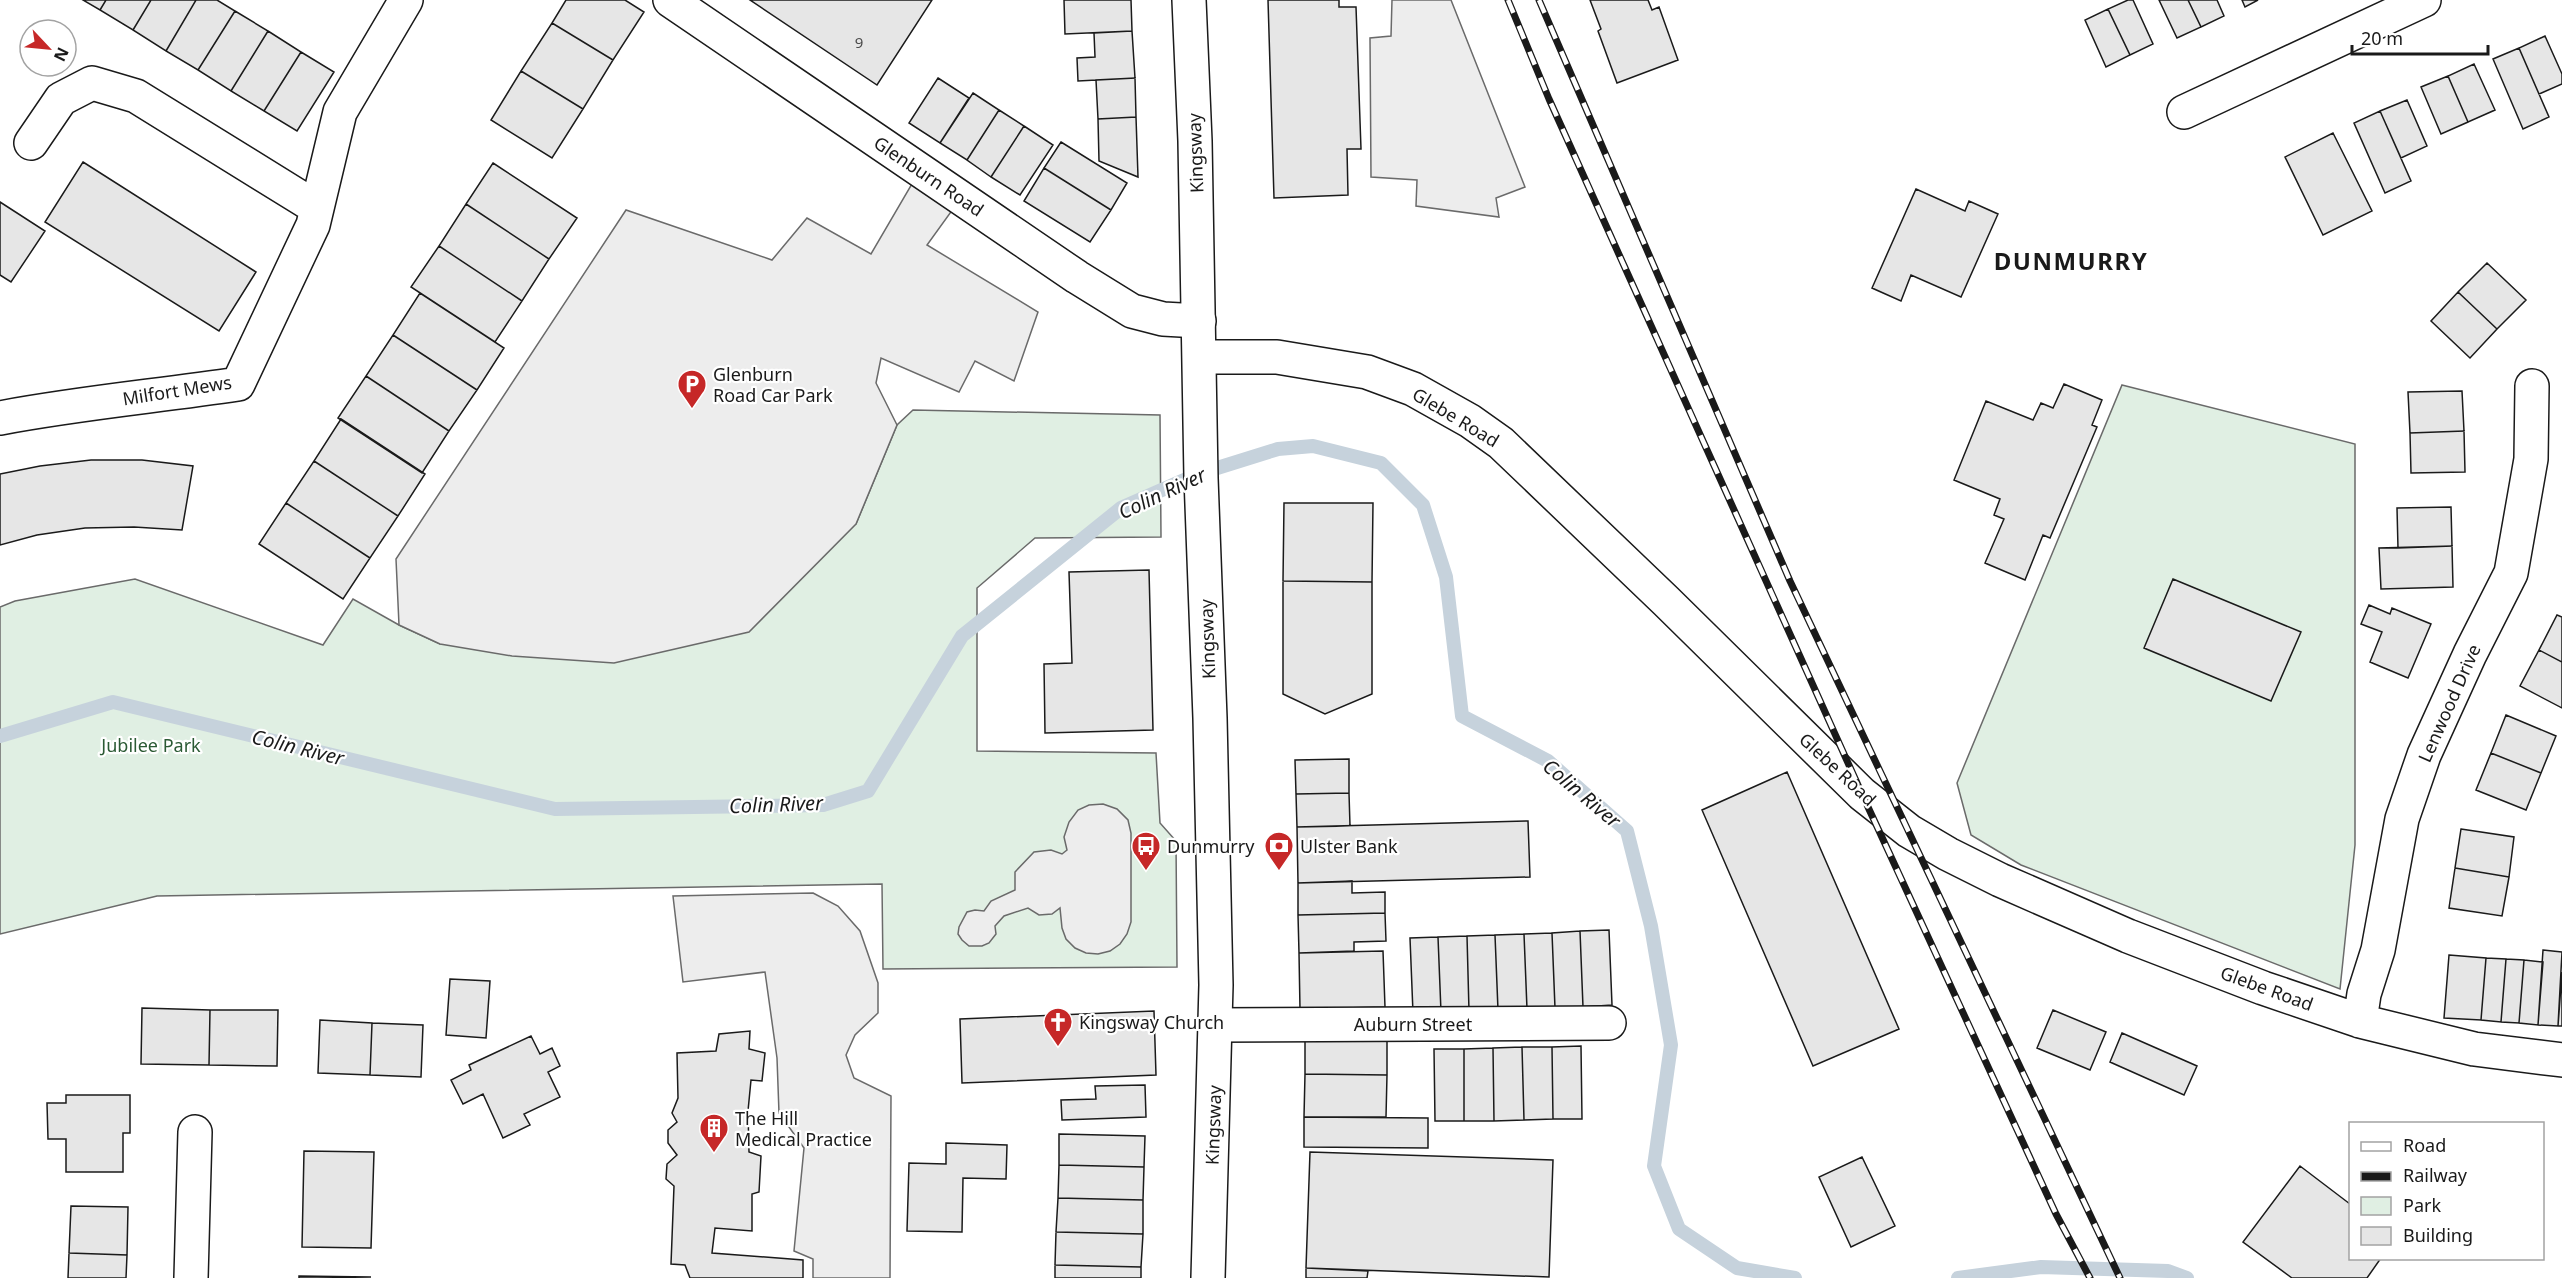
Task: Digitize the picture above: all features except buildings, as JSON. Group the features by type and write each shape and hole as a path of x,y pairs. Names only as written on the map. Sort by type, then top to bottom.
{"street":[{"name":"Milfort Mews","path":"0,418 66,406 168,395 238,384 314,225 340,111 406,0"},
{"name":"Glenburn Road","path":"670,0 1077,277 1132,311 1163,319 1199,321"},
{"name":"Kingsway","path":"1189,0 1200,357 1202,508 1210,718 1216,1025 1208,1278"},
{"path":"2184,112 2424,0"},
{"path":"32,143 61,99 92,84 136,96 317,208"},
{"name":"Glebe Road","path":"1200,357 1277,357 1367,372 1413,389 1470,421 1501,443 1862,794 1909,831 1933,846 2000,880 2128,936 2263,988 2360,1021 2474,1049 2562,1060"},
{"name":"Lenwood Drive","path":"2360,1021 2364,993 2378,950 2402,819 2424,755 2470,654 2511,573 2530,459 2532,386"},
{"name":"Auburn Street","path":"1216,1025 1610,1023"},
{"path":"191,1278 195,1132"}],"green space":[{"path":"2122,385 2355,444 2355,845 2340,989 2021,865 1971,835 1957,783"},
{"name":"Jubilee Park","path":"913,410 1160,415 1161,537 1035,538 977,588 977,751 1156,753 1160,823 1176,841 1177,967 883,969 882,884 157,896 0,934 0,607 15,601 135,579 323,645 353,599 399,625 440,644 856,524 897,425"}],"shaded area":[{"path":"1392,0 1451,0 1525,187 1496,198 1499,217 1416,206 1417,180 1371,177 1370,38 1391,36"},
{"name":"Glenburn Road Car Park","path":"920,170 961,198 927,245 1038,312 1014,381 975,361 959,392 881,358 876,383 897,425 856,524 749,632 614,663 512,656 440,644 399,625 396,559 626,210 772,260 807,218 871,254"},
{"path":"1103,804 1117,809 1128,820 1131,833 1131,922 1120,944 1110,951 1098,954 1086,953 1075,948 1066,939 1062,928 1060,908 1052,914 1039,915 1028,908 1004,916 995,926 996,934 989,943 982,946 969,946 962,940 958,934 959,927 967,912 984,911 991,901 1015,890 1015,872 1034,852 1051,850 1062,854 1067,850 1064,837 1069,822 1078,810 1089,805"},
{"path":"813,893 838,906 860,931 878,983 878,1013 855,1035 846,1055 854,1078 891,1096 890,1278 813,1278 813,1259 794,1251 804,1148 779,1113 777,1058 765,972 683,982 673,896"}],"waterway":[{"name":"Colin River","path":"0,736 113,702 555,809 823,805 868,791 962,636 1121,508 1198,474 1278,449 1313,446 1381,463 1423,505 1446,577 1462,716 1548,761 1627,831 1651,926 1671,1045 1654,1166 1679,1229 1737,1268 1795,1278"},
{"name":"Colin River","path":"1958,1278 2041,1267 2168,1271 2187,1278"}],"railway":[{"path":"1508,0 1549,99 1862,794 2056,1214 2090,1278"},
{"path":"1539,0 1790,581 2120,1278"}],"place":[{"name":"Glenburn Road Car Park","path":"692,410"},
{"name":"Dunmurry","path":"1146,872"},
{"name":"Ulster Bank","path":"1279,872"},
{"name":"Kingsway Church","path":"1058,1048"},
{"name":"The Hill Medical Practice","path":"714,1154"}],"district":[{"name":"DUNMURRY","path":"2071,260"}]}
